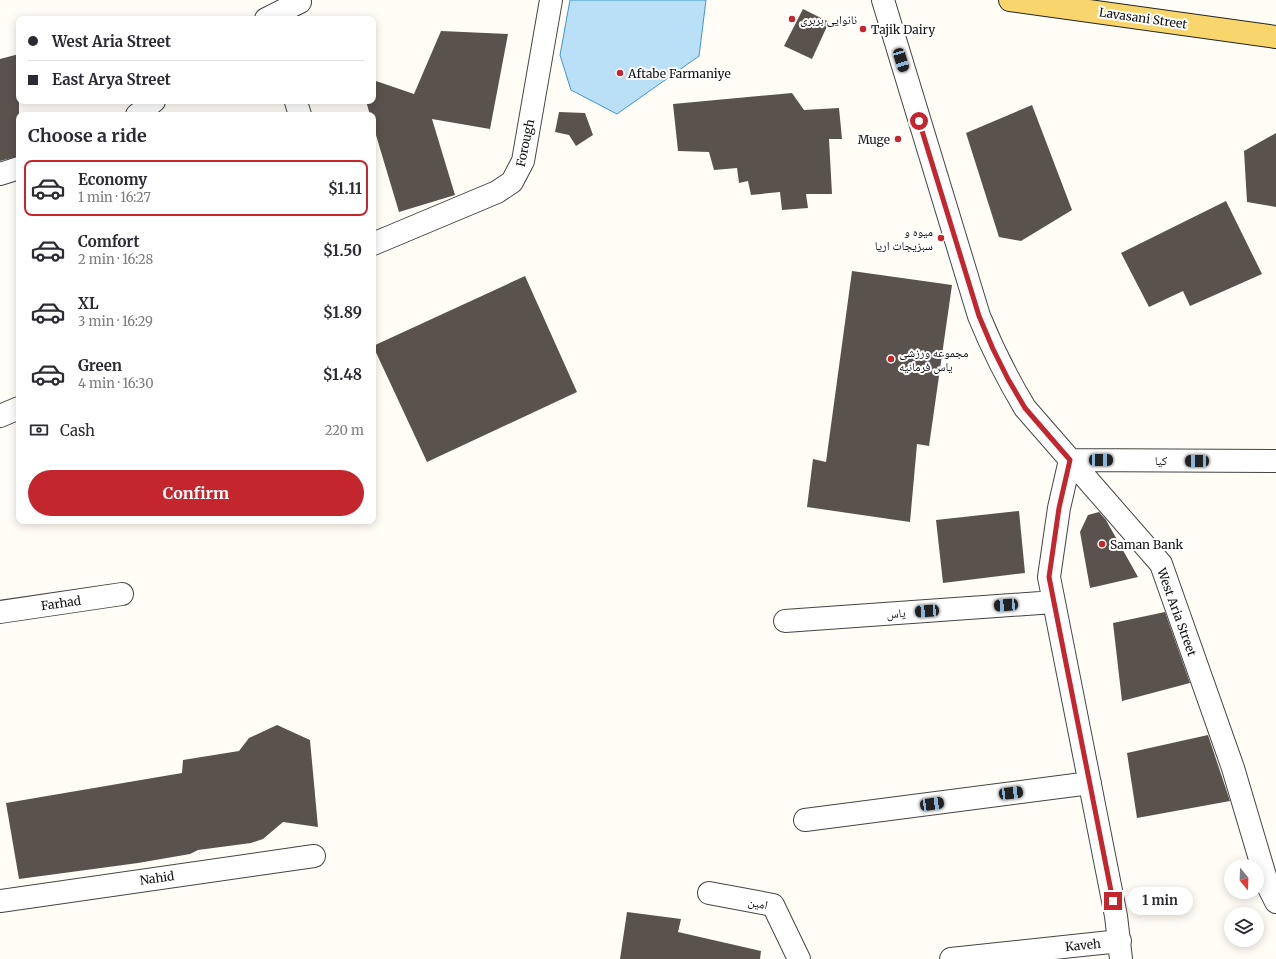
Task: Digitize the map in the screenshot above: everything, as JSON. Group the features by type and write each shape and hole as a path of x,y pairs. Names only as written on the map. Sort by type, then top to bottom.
{"main road":[{"name":"Lavasani Street","path":"1010,0 1276,37"}],"street":[{"name":"Forough","path":"376,243 497,192 512,182 523,160 552,0"},
{"name":"West Aria Street","path":"883,0 979,316 1008,379 1025,408 1161,564 1233,768 1268,886 1276,902"},
{"path":"272,16 300,2"},
{"path":"141,112 150,104"},
{"path":"0,174 16,169"},
{"path":"0,416 16,409"},
{"name":"کیا","path":"1070,460 1276,461"},
{"path":"1070,460 1059,508 1049,577 1090,783 1121,950"},
{"name":"Farhad","path":"0,612 122,594"},
{"name":"یاس","path":"785,621 1054,602"},
{"path":"805,820 1090,783"},
{"name":"Nahid","path":"0,902 314,856"},
{"name":"امین","path":"709,893 773,905 799,959"},
{"name":"Kaveh","path":"951,959 1121,950"}],"water":[{"name":"Aftabe Farmaniye","path":"570,0 706,0 699,56 617,114 571,90 560,55"}],"building":[{"path":"803,9 829,22 812,59 784,46"},
{"path":"441,31 508,34 490,129 432,119 455,195 399,212 376,135 376,112 369,112 367,104 376,104 376,81 414,94"},
{"path":"16,55 16,104 19,104 19,112 16,112 16,157 0,161 0,59"},
{"path":"792,93 804,110 839,108 842,139 829,139 832,194 806,194 808,208 782,210 780,192 751,195 748,181 739,183 737,168 714,170 709,152 678,151 673,104"},
{"path":"1032,105 1072,210 1021,241 999,237 966,133"},
{"path":"559,112 585,113 593,135 576,146 569,135 555,132"},
{"path":"1276,133 1276,207 1247,202 1244,151"},
{"path":"1226,201 1262,274 1190,306 1183,291 1149,307 1121,253"},
{"name":"مجموعه ورزشی یاس فرمانیه","path":"852,271 952,285 929,446 917,444 910,522 807,507 813,459 826,462"},
{"path":"525,276 577,392 427,462 376,352 376,345"},
{"path":"1019,511 1025,573 943,583 936,520"},
{"path":"1099,512 1106,520 1138,577 1090,588 1080,532 1088,515"},
{"path":"1165,612 1190,683 1122,701 1113,623"},
{"path":"277,725 310,740 318,827 283,822 263,839 251,843 198,850 190,854 138,863 19,879 6,803 182,773 183,760 239,751 249,738"},
{"path":"1208,735 1230,801 1137,818 1127,753"},
{"path":"627,912 681,919 678,932 761,951 760,959 620,959"}],"place":[{"name":"نانوایی بربری","path":"792,19"},
{"name":"Tajik Dairy","path":"863,29"},
{"name":"Aftabe Farmaniye","path":"620,73"},
{"name":"Muge","path":"898,139"},
{"name":"میوه و سبزیجات اریا","path":"941,238"},
{"name":"مجموعه ورزشی یاس فرمانیه","path":"891,359"},
{"name":"Saman Bank","path":"1102,544"}],"route":[{"path":"919,121 979,316 993,349 1025,408 1070,460 1059,508 1049,577 1113,901"}]}
